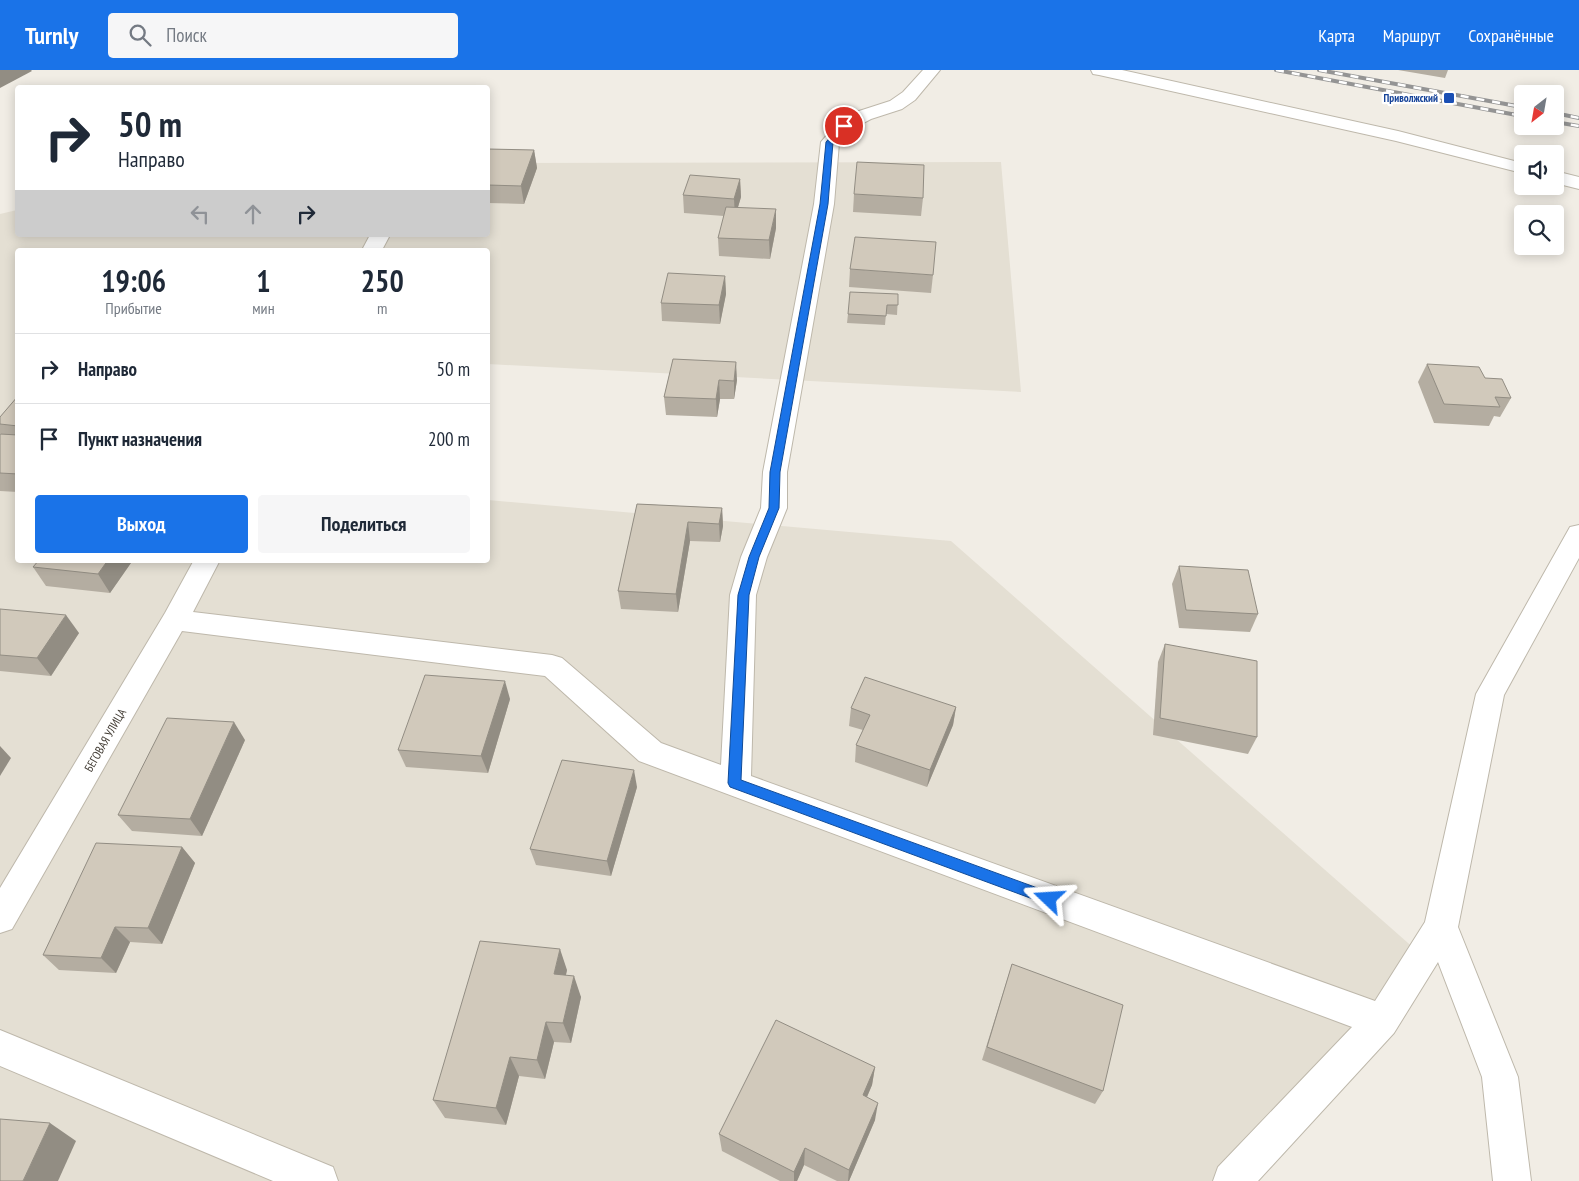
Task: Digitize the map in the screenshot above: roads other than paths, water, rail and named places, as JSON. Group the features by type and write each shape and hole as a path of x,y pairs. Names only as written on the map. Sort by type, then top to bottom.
{"street":[{"path":"735,783 743,595 754,557 774,508 775,472 824,204 830,142 844,126 864,115 896,105 909,96 932,70"},
{"path":"1099,70 1398,136 1514,166"},
{"path":"1564,179 1579,183"},
{"path":"1232,1181 1382,1021 1441,927 1490,694 1579,534"},
{"name":"БЕГОВАЯ УЛИЦА","path":"0,918 175,620 205,563"},
{"path":"175,620 552,666 650,752 1382,1021"},
{"path":"1441,927 1500,1077 1512,1181"},
{"path":"0,1048 319,1181"}],"railway":[{"path":"1276,70 1514,115"},
{"path":"1319,70 1514,106"},
{"path":"1564,115 1579,118"},
{"path":"1564,124 1579,126"}],"place":[{"name":"Приволжский","path":"1449,98"}]}
